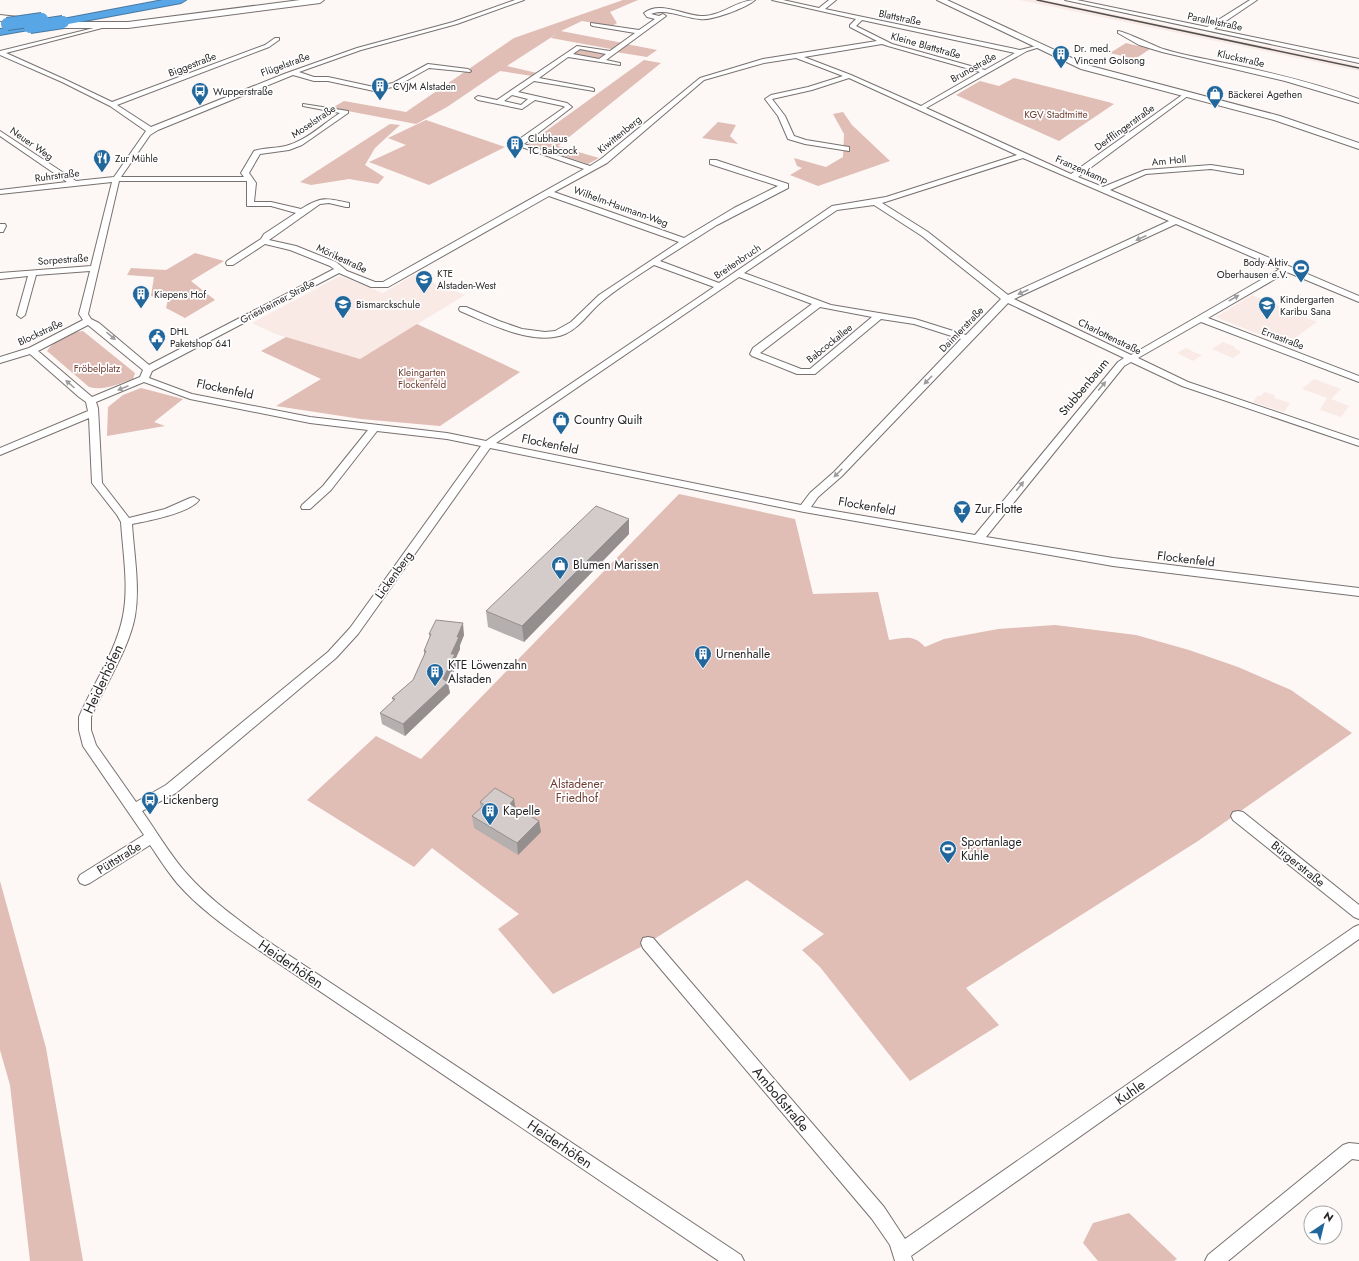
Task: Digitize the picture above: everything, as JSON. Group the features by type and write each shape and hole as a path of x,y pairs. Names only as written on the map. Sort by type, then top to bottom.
{"highway":[{"path":"2,25 150,0"},
{"path":"2,25 30,27 181,0"}],"main road":[{"path":"2,25 28,23 100,27 142,24 320,0"}],"street":[{"name":"Flügelstraße","path":"150,130 359,49 451,25 521,0"},
{"path":"659,18 649,16 647,14 655,10 704,18 752,0"},
{"name":"Blattstraße","path":"775,0 1022,52"},
{"path":"821,9 833,0"},
{"path":"941,0 1084,67 1277,118 1359,146"},
{"name":"Parallelstraße","path":"1068,0 1359,60"},
{"path":"1209,30 1254,0"},
{"path":"600,61 669,12"},
{"name":"Kleine Blattstraße","path":"860,19 852,26 881,42 894,47 986,72"},
{"path":"593,24 640,32"},
{"path":"0,53 100,27"},
{"name":"Kluckstraße","path":"1120,32 1129,38 1152,47 1297,81 1359,101"},
{"name":"Biggestraße","path":"112,105 267,46 277,38"},
{"name":"Kiwittenberg","path":"382,286 609,158 700,80 756,62 839,50 881,42"},
{"name":"Brunostraße","path":"920,109 1022,52 1038,46"},
{"path":"498,102 578,47 611,53"},
{"path":"0,53 64,80 112,105 150,130 116,179 83,311 83,314 88,321 96,325 148,369 144,379 91,401 82,396 32,350"},
{"path":"567,55 618,64"},
{"name":"Franzenkamp","path":"797,56 849,76 1072,177 1359,299"},
{"path":"294,73 314,79 328,79 374,90 395,85 428,66 468,72"},
{"path":"846,149 812,144 791,137 781,116 768,99 771,97 810,89 849,76"},
{"path":"533,79 592,90"},
{"path":"511,93 565,104 569,107 520,144 591,169"},
{"name":"Derfflingerstraße","path":"1072,177 1187,94"},
{"path":"478,98 522,106 534,98"},
{"name":"Moselstraße","path":"302,212 271,204 250,204 252,183 245,173 257,153 272,148 295,146 346,112 305,105"},
{"name":"Neuer Weg","path":"0,133 73,183"},
{"name":"Breitenbruch","path":"488,444 836,208 875,202 1024,155"},
{"path":"463,309 501,326 537,334 560,333 576,322 595,302 685,241 750,203 785,186 713,162"},
{"name":"Am Holl","path":"1104,190 1145,172 1211,167 1240,172"},
{"path":"116,179 248,179"},
{"name":"Ruhrstraße","path":"0,192 116,179"},
{"name":"Wilhelm-Haumann-Weg","path":"549,193 685,241"},
{"path":"230,263 264,241 267,236 316,203 323,201 346,204"},
{"name":"Charlottenstraße","path":"875,202 928,236 1007,299 1185,384 1359,444"},
{"name":"Daimlerstraße","path":"804,509 814,495 838,474 1000,304 1007,299 1176,221"},
{"name":"Mörikestraße","path":"264,241 292,248 333,264 338,270 374,285 382,286"},
{"path":"654,262 720,286"},
{"name":"Sorpestraße","path":"0,276 94,268"},
{"name":"Stubbenbaum","path":"979,539 982,532 1121,364 1129,358 1286,269"},
{"name":"Griesheimer Straße","path":"148,369 338,270"},
{"name":"Sorpestraße","path":"21,315 33,272"},
{"name":"Babcockallee","path":"738,274 836,309 921,323 967,338"},
{"name":"Babcockallee","path":"819,303 756,350 755,354 800,372 812,372 879,316"},
{"name":"Ernastraße","path":"1200,318 1359,379"},
{"name":"Blockstraße","path":"0,360 32,350 88,321"},
{"name":"Flockenfeld","path":"144,379 178,392 310,420 434,434 804,509 1138,566 1359,592"},
{"name":"Heiderhöfen","path":"91,401 97,482 122,514 126,522 132,591 127,625 117,650 88,710 84,723 86,737 90,746 133,810 184,882 222,917 735,1261"},
{"path":"0,452 93,413"},
{"path":"306,507 327,488 374,427"},
{"name":"Lickenberg","path":"133,810 171,789 336,652 358,624 488,444"},
{"path":"126,522 167,513 182,508 194,500"},
{"name":"Bürgerstraße","path":"1238,816 1359,913"},
{"name":"Püttstraße","path":"85,879 152,837"},
{"name":"Kuhle","path":"903,1257 1359,931"},
{"name":"Amboßstraße","path":"648,943 878,1214 897,1240 903,1257"},
{"path":"1214,1261 1349,1151 1359,1152"}],"shaded area":[{"path":"1020,0 1045,0 1338,61 1359,66 1359,71"},
{"name":"Bismarckschule","path":"414,275 465,295 360,359 275,334 252,323 340,276 383,293"},
{"name":"Kindergarten Karibu Sana","path":"1252,295 1317,322 1285,345 1216,317"},
{"path":"1223,342 1235,347 1234,348 1240,351 1240,353 1233,358 1212,349"},
{"path":"1186,348 1202,355 1193,361 1177,353"},
{"path":"1314,379 1341,389 1331,399 1349,406 1341,417 1320,410 1327,398 1302,389"},
{"path":"1264,392 1275,395 1274,398 1290,403 1284,412 1253,402 1258,395 1261,396"}],"green space":[{"path":"623,0 638,0 610,12 617,23 612,26 582,21 561,31 623,43 612,51 610,51 611,49 551,38 558,33 507,66 537,73 532,76 500,71 447,107 416,124 332,108 344,101 406,112 514,38"},
{"path":"1126,43 1150,49 1135,59 1110,53"},
{"path":"626,44 657,50 647,57 616,52"},
{"path":"581,49 606,54 597,59 572,54"},
{"path":"644,60 661,63 558,146 599,158 588,164 528,144"},
{"name":"KGV Stadtmitte","path":"1014,78 1114,104 1059,141 956,95 980,81 999,86"},
{"path":"843,112 852,125 890,161 818,186 790,175 802,168 797,166 794,158 826,167 843,157 844,134 833,114"},
{"path":"426,120 505,147 429,185 369,162 406,145 388,138"},
{"path":"718,122 736,125 730,136 738,144 702,138"},
{"path":"390,124 400,125 375,148 365,165 384,177 378,184 349,179 311,185 300,182"},
{"path":"195,253 224,261 191,281 215,300 185,318 166,308 168,300 151,296 154,277 127,275 131,268 166,270"},
{"name":"Kleingarten Flockenfeld","path":"417,324 520,372 440,426 361,419 276,406 321,379 261,351 286,337 360,359"},
{"name":"Fröbelplatz","path":"83,331 135,373 133,379 106,388 89,387 47,351 54,343 63,337"},
{"path":"141,388 183,399 154,422 165,426 107,436 108,407 123,395"},
{"name":"Alstadener Friedhof","path":"679,494 795,519 813,594 878,592 889,640 909,638 917,640 925,647 944,639 998,629 1055,625 1136,635 1189,650 1238,667 1291,690 1352,733 1198,841 966,988 999,1025 910,1081 820,967 802,950 824,934 747,880 648,943 553,994 498,929 519,914 432,848 414,867 307,800 376,736 421,759"},
{"path":"0,881 46,1048 83,1261 30,1261 10,1085 0,1050"},
{"path":"1129,1213 1177,1259 1174,1261 1098,1261 1083,1243 1093,1223"}],"building":[{"path":"596,506 629,519 522,626 486,611"},
{"name":"KTE Löwenzahn Alstaden","path":"436,620 463,623 457,637 459,637 451,654 455,654 443,679 448,682 403,724 380,713 395,699 392,698 413,680 426,651 424,651 431,634 429,634"},
{"path":"495,788 514,799 510,804 539,821 517,843 472,816 484,805 480,802"}],"railway":[{"path":"1037,0 1359,68"}],"place":[{"name":"Dr. med. Vincent Golsong","path":"1061,69"},
{"name":"CVJM Alstaden","path":"380,101"},
{"name":"Wupperstraße","path":"200,106"},
{"name":"Bäckerei Agethen","path":"1215,109"},
{"name":"Clubhaus TC Babcock","path":"515,159"},
{"name":"Zur Mühle","path":"102,173"},
{"name":"Body Aktiv Oberhausen e.V.","path":"1301,283"},
{"name":"KTE Alstaden-West","path":"424,294"},
{"name":"Kiepens Hof","path":"141,309"},
{"name":"Bismarckschule","path":"343,319"},
{"name":"Kindergarten Karibu Sana","path":"1267,320"},
{"name":"DHL Paketshop 641","path":"157,352"},
{"name":"Country Quilt","path":"561,435"},
{"name":"Zur Flotte","path":"962,524"},
{"name":"Blumen Marissen","path":"560,580"},
{"name":"Urnenhalle","path":"703,669"},
{"name":"KTE Löwenzahn Alstaden","path":"435,687"},
{"name":"Lickenberg","path":"150,815"},
{"name":"Kapelle","path":"490,826"},
{"name":"Sportanlage Kuhle","path":"948,864"}]}
